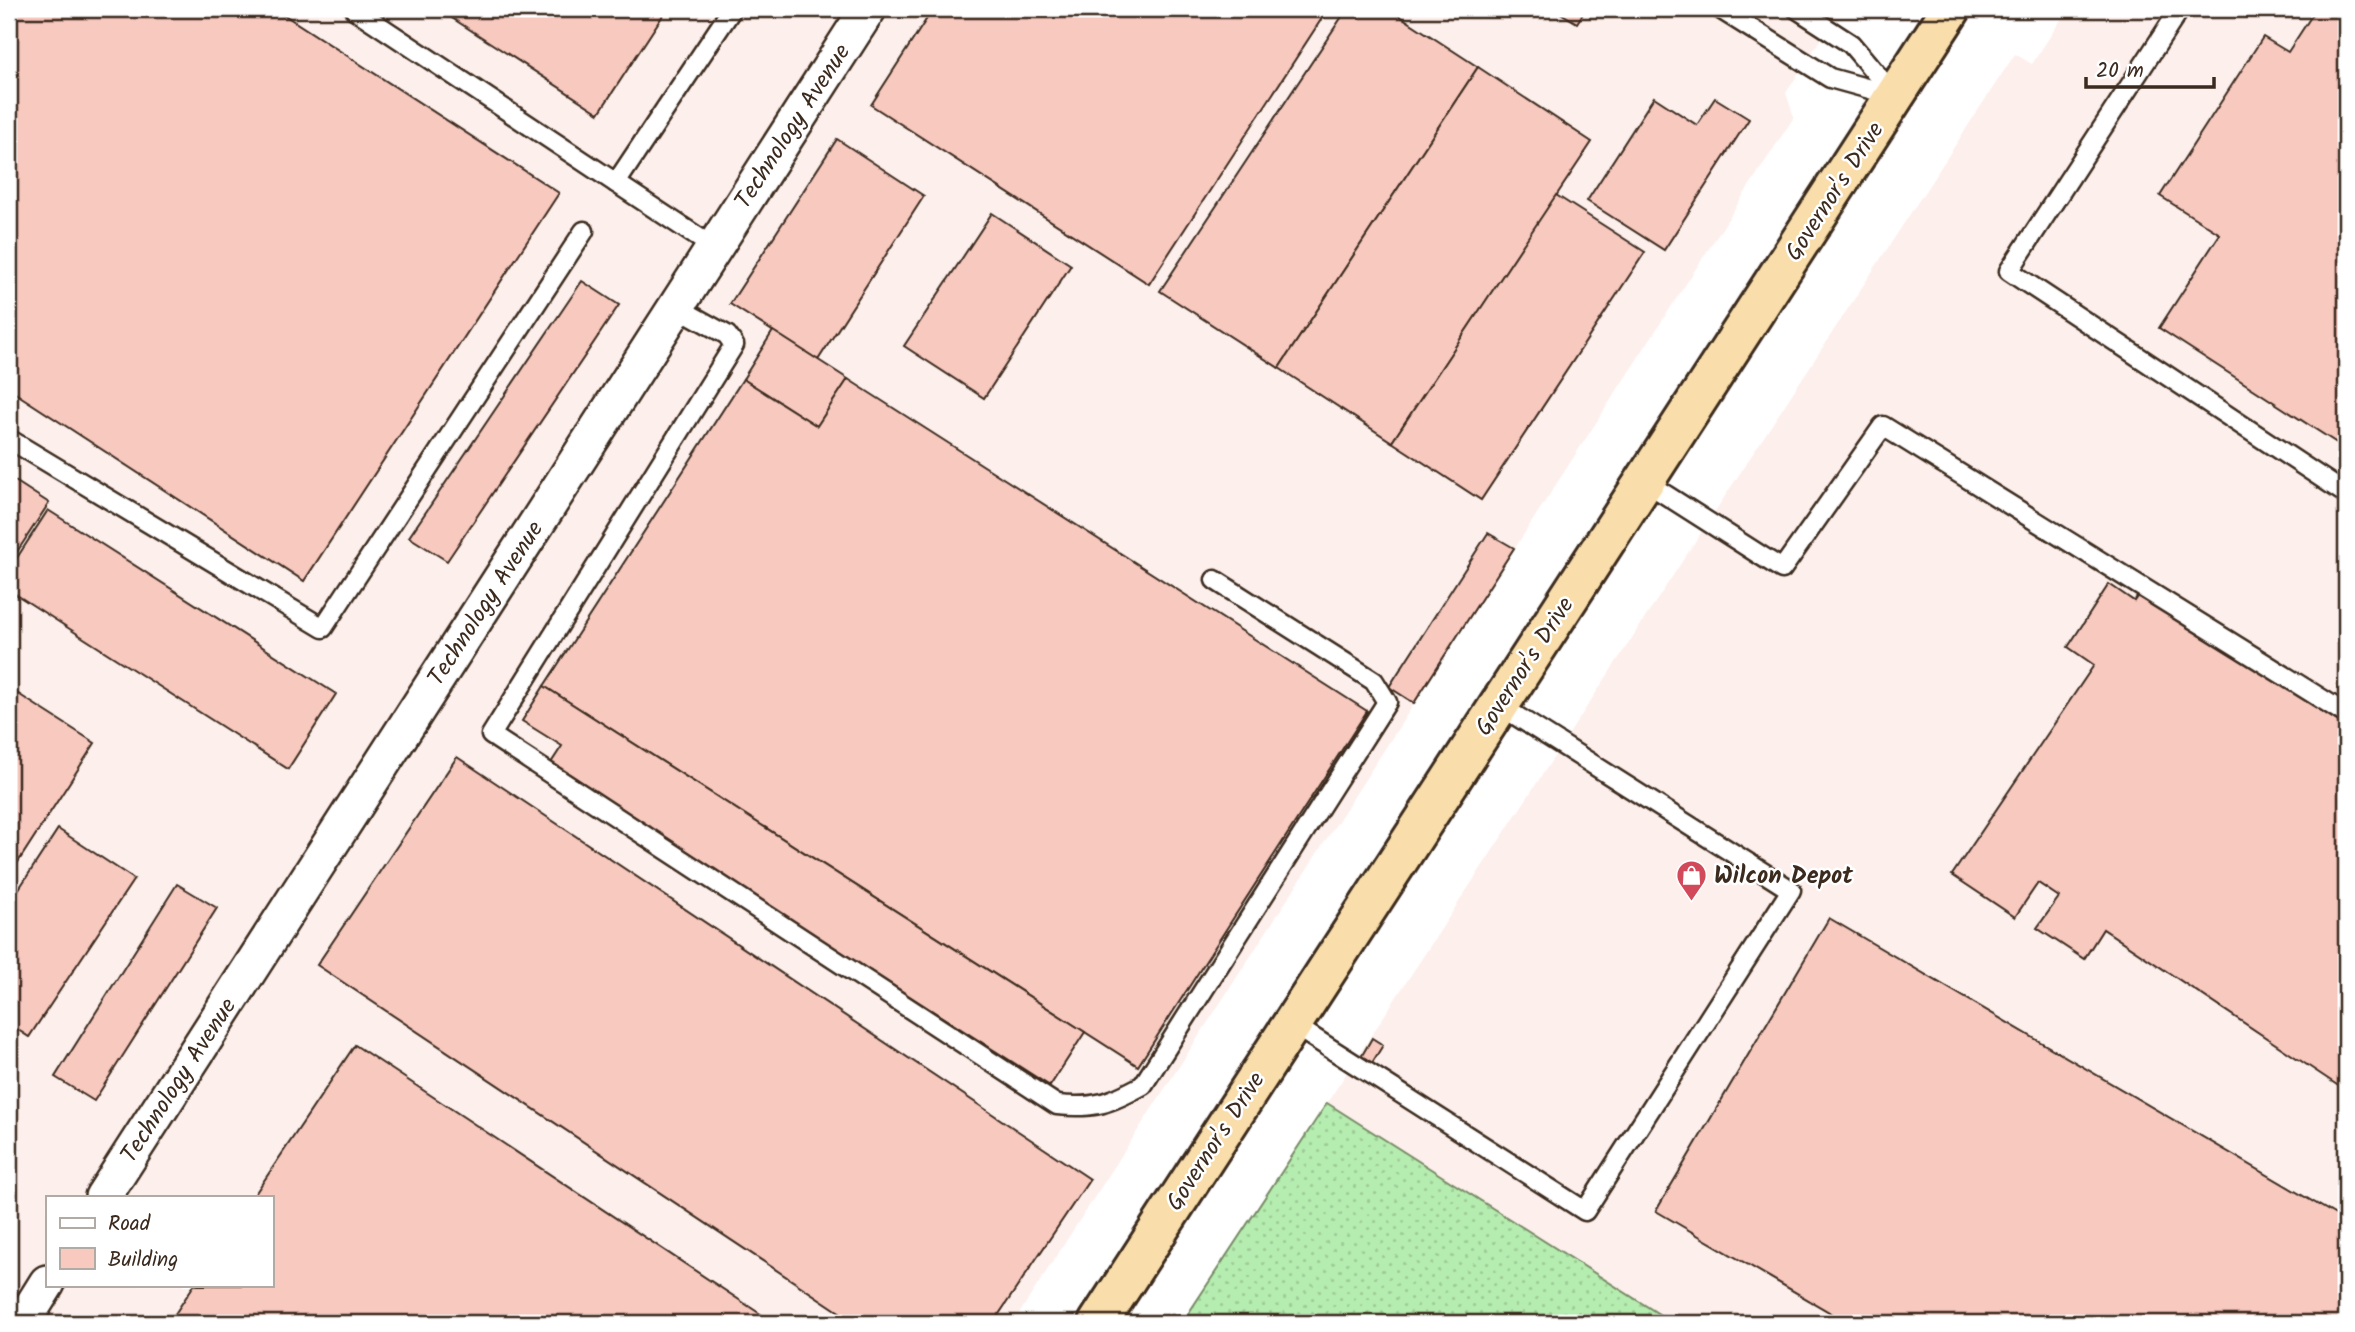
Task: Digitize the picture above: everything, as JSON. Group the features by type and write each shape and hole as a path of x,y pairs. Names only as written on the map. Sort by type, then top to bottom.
{"highway":[{"name":"Governor's Drive","path":"1098,1323 1951,9"}],"street":[{"name":"Technology Avenue","path":"104,1196 868,9"},
{"path":"22,1323 46,1285"}],"lane":[{"path":"354,9 713,247"},
{"path":"616,184 732,9"},
{"path":"1720,9 1830,78 1895,96"},
{"path":"1797,9 1851,44 1895,96"},
{"path":"2171,12 2009,271 2346,494"},
{"path":"9,439 323,628 584,231"},
{"path":"675,306 727,335 734,345 491,735 1057,1105 1083,1107 1114,1101 1143,1085 1387,702 1374,681 1215,580"},
{"path":"1644,481 1782,569 1883,425 2346,714"},
{"path":"1292,1024 1585,1211 1791,890 1499,705"}],"shaded area":[{"path":"9,9 1840,9 1786,93 1794,117 1013,1323 9,1323"},
{"path":"2068,9 2346,9 2346,1323 1673,1323 1327,1103 2015,54 2032,64"}],"green space":[{"path":"1327,1103 1673,1323 1182,1323"}],"building":[{"path":"9,9 275,9 559,193 304,581 9,389"},
{"path":"438,9 667,9 599,113"},
{"path":"933,9 1328,9 1149,284 871,105"},
{"path":"1347,9 1389,9 1478,67 1279,368 1160,291"},
{"path":"1554,9 1586,9 1577,23"},
{"path":"2316,9 2346,9 2346,449 2159,328 2220,234 2160,196 2263,37 2288,52"},
{"path":"1478,67 1592,142 1392,442 1279,368"},
{"path":"1654,97 1697,125 1715,98 1749,119 1664,250 1587,201"},
{"path":"837,139 924,196 818,360 730,304"},
{"path":"1556,195 1645,252 1481,500 1392,442"},
{"path":"992,213 1071,265 984,398 904,346"},
{"path":"582,281 619,305 447,561 409,537"},
{"path":"773,331 848,379 817,426 743,379"},
{"path":"743,379 817,426 848,379 1367,711 1138,1066 544,686"},
{"path":"9,477 49,503 9,564"},
{"path":"48,510 336,694 288,769 9,590 9,570"},
{"path":"1488,533 1514,548 1414,703 1389,687"},
{"path":"2109,584 2134,601 2141,591 2346,727 2346,1091 2103,929 2084,959 2037,928 2059,897 2038,883 2015,917 1952,875 2094,665 2068,647"},
{"path":"544,686 1085,1032 1050,1086 549,766 562,746 522,721"},
{"path":"9,688 95,743 9,876"},
{"path":"457,757 1090,1179 993,1323 856,1323 317,965"},
{"path":"58,829 134,879 29,1037 9,1024 9,904"},
{"path":"177,884 217,908 94,1101 55,1077"},
{"path":"1829,918 2346,1221 2346,1323 1848,1323 1656,1211"},
{"path":"1372,1038 1383,1045 1372,1063 1361,1057"},
{"path":"355,1045 774,1323 169,1323 193,1286 273,1286 273,1196 254,1196"}],"place":[{"name":"Wilcon Depot","path":"1691,902"}]}
